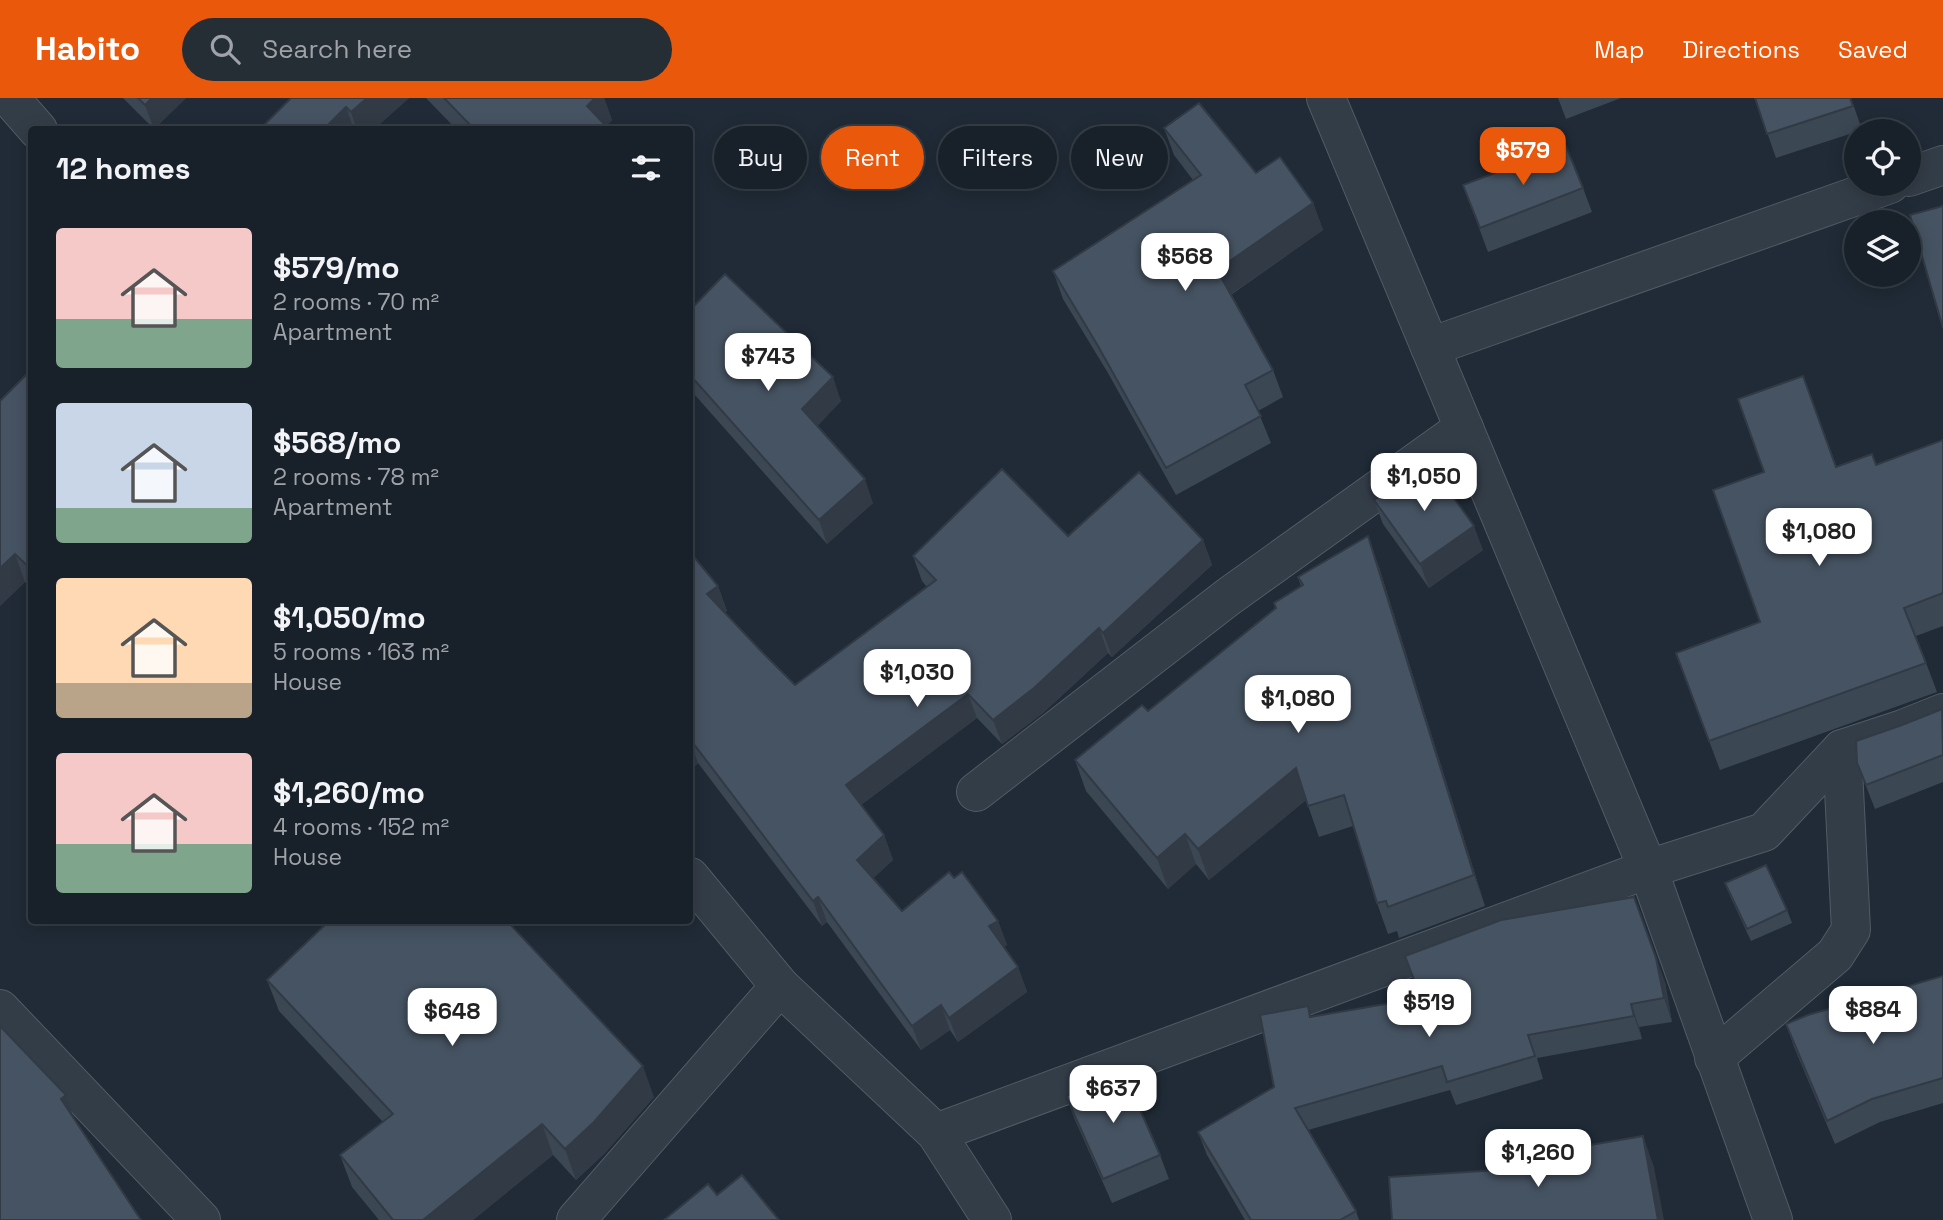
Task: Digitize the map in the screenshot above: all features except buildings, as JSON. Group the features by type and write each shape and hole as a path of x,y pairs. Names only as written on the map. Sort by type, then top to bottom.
{"street":[{"path":"10,98 34,126"},
{"path":"1326,98 1648,869 1773,1220"},
{"path":"1921,173 1943,165"},
{"path":"1430,347 1856,196"},
{"path":"976,792 1228,597 1464,428"},
{"path":"936,1133 1648,869 1764,832 1842,749 1943,713"},
{"path":"1714,1058 1835,956 1851,930 1842,749"},
{"path":"693,881 780,986 936,1133 992,1220"},
{"path":"576,1220 780,986"},
{"path":"1,1011 201,1220"}]}
